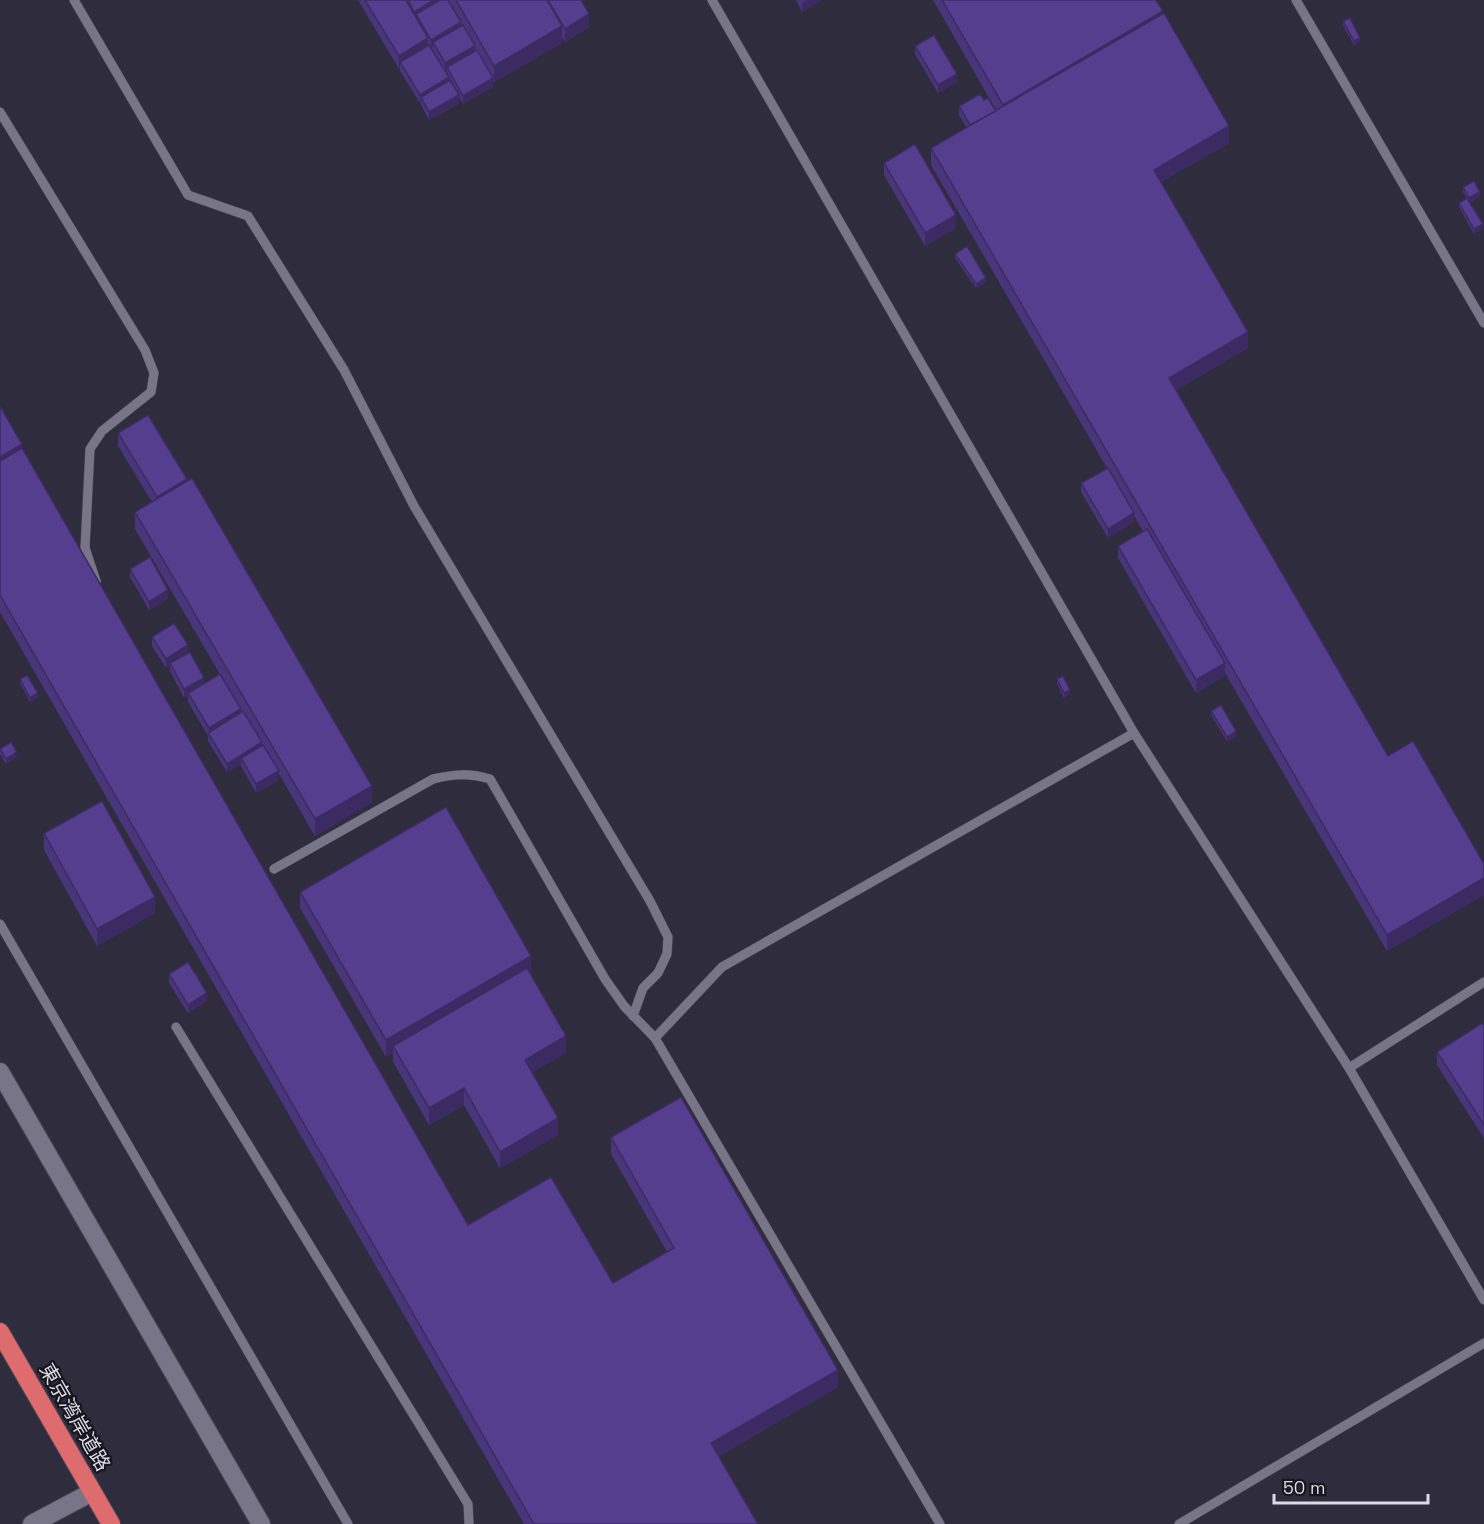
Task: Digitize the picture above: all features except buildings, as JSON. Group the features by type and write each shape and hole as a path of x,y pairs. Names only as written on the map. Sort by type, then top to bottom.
{"highway":[{"name":"東京湾岸道路","path":"0,1332 111,1524"}],"street":[{"path":"0,1072 261,1524"},
{"path":"32,1524 92,1492"}],"lane":[{"path":"74,0 188,195 248,216 344,370 414,506 650,901 668,937 667,954 658,973 643,988 633,1016"},
{"path":"712,0 1134,733 1349,1068 1484,1300"},
{"path":"1296,0 1484,323"},
{"path":"0,112 145,350 154,373 151,392 102,431 90,449 85,548 98,586"},
{"path":"655,1038 722,967 1134,733"},
{"path":"274,869 433,779 456,773 472,773 490,779 605,979 633,1016 655,1038 940,1524"},
{"path":"0,924 348,1524"},
{"path":"1349,1068 1484,982"},
{"path":"176,1027 468,1504 469,1524"},
{"path":"1179,1524 1484,1343"}]}
